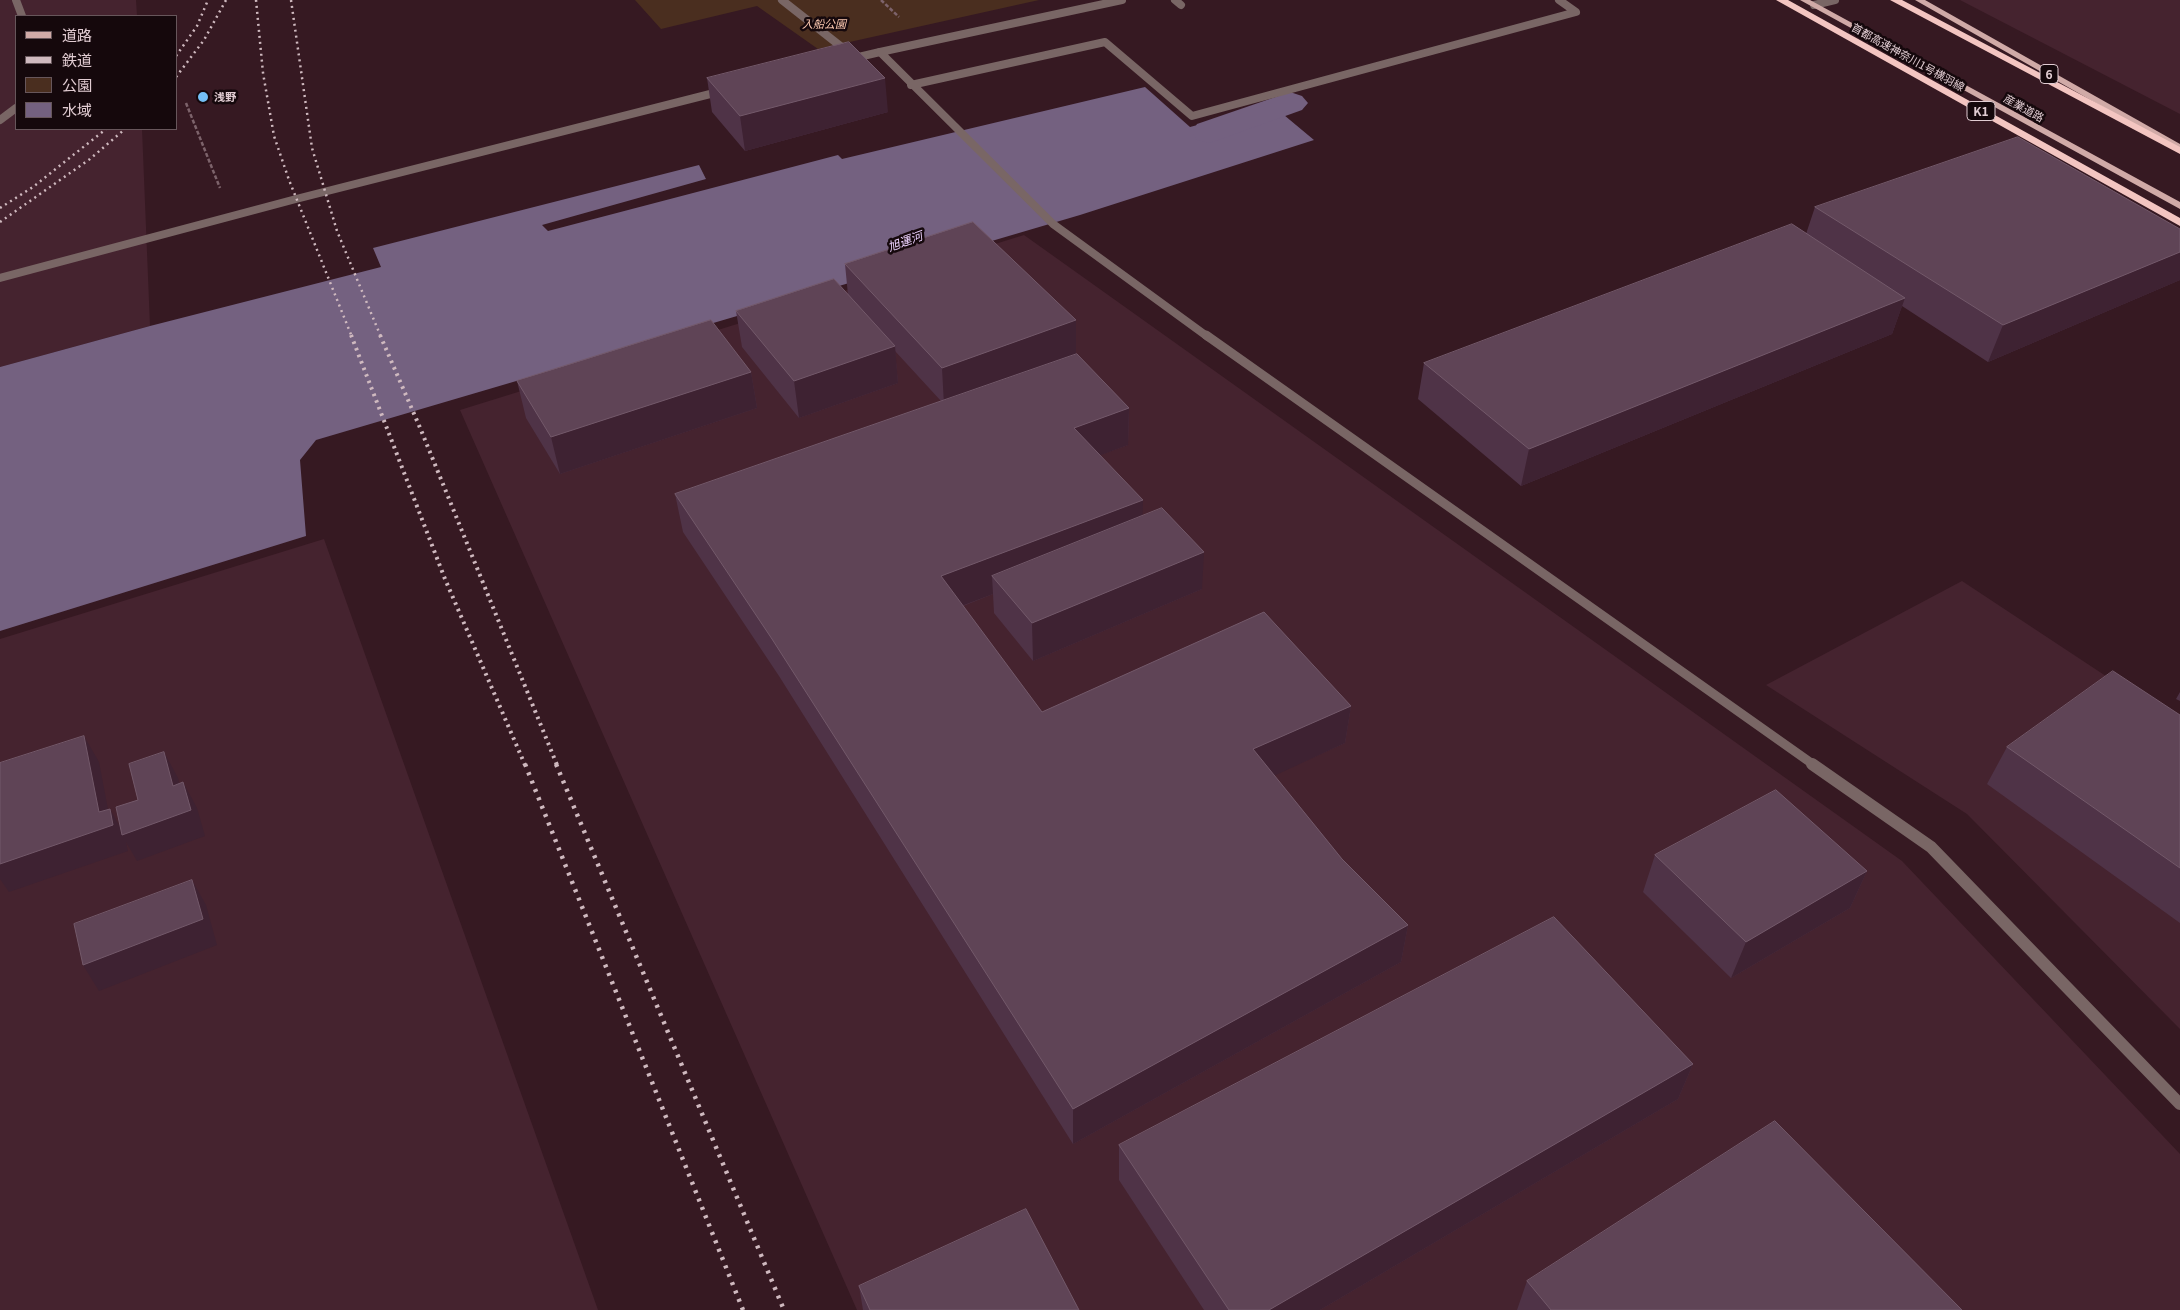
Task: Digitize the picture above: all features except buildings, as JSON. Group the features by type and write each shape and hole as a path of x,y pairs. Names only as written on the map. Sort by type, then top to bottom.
{"highway":[{"name":"首都高速神奈川1号横羽線","path":"1781,0 2180,223"},
{"path":"1895,0 2180,149"}],"main road":[{"name":"産業道路","path":"1804,0 2180,206"},
{"name":"6","path":"1919,0 2180,149"}],"street":[{"path":"16,0 22,15"},
{"path":"782,0 854,58"},
{"path":"839,61 1122,0"},
{"path":"911,86 1105,42 1192,116 1576,12 1559,0"},
{"path":"1814,5 1834,0"},
{"path":"880,52 911,86 960,130 1053,224 1316,415 1931,847 2180,1104"},
{"path":"0,278 287,201 728,89"},
{"path":"0,120 15,109"}],"path":[{"path":"186,103 223,196"}],"shaded area":[{"path":"0,0 136,0 137,15 15,15 15,130 142,130 150,326 0,367"},
{"path":"1960,0 2180,0 2180,114"},
{"path":"1024,235 1902,861 2180,1154 2180,1310 857,1310 460,410"},
{"path":"324,539 598,1310 0,1310 0,639"},
{"path":"1962,581 2180,725 2180,1029 1967,814 1766,685"}],"green space":[{"name":"入船公園","path":"635,0 1039,0 818,49 757,6 661,29"}],"water":[{"path":"1145,87 1190,127 1272,105 1314,140 1080,215 316,440 300,460 306,536 0,631 0,367 150,326 381,267 373,248 699,165 706,179 542,225 548,231 838,155 842,159"}],"waterway":[{"name":"旭運河","path":"1210,132 1290,103"}],"railway":[{"path":"178,53 197,26 208,0"},
{"path":"178,74 204,40 226,0"},
{"path":"256,0 263,73 274,136 289,180 352,337"},
{"path":"291,0 312,148 337,231 381,337"},
{"path":"0,208 33,187 105,130"},
{"path":"0,222 90,159 124,130"},
{"path":"351,335 445,579 525,765"},
{"path":"380,335 421,430 557,765"},
{"path":"525,764 743,1310"},
{"path":"556,764 784,1310"}],"place":[{"name":"浅野","path":"203,97"}]}
